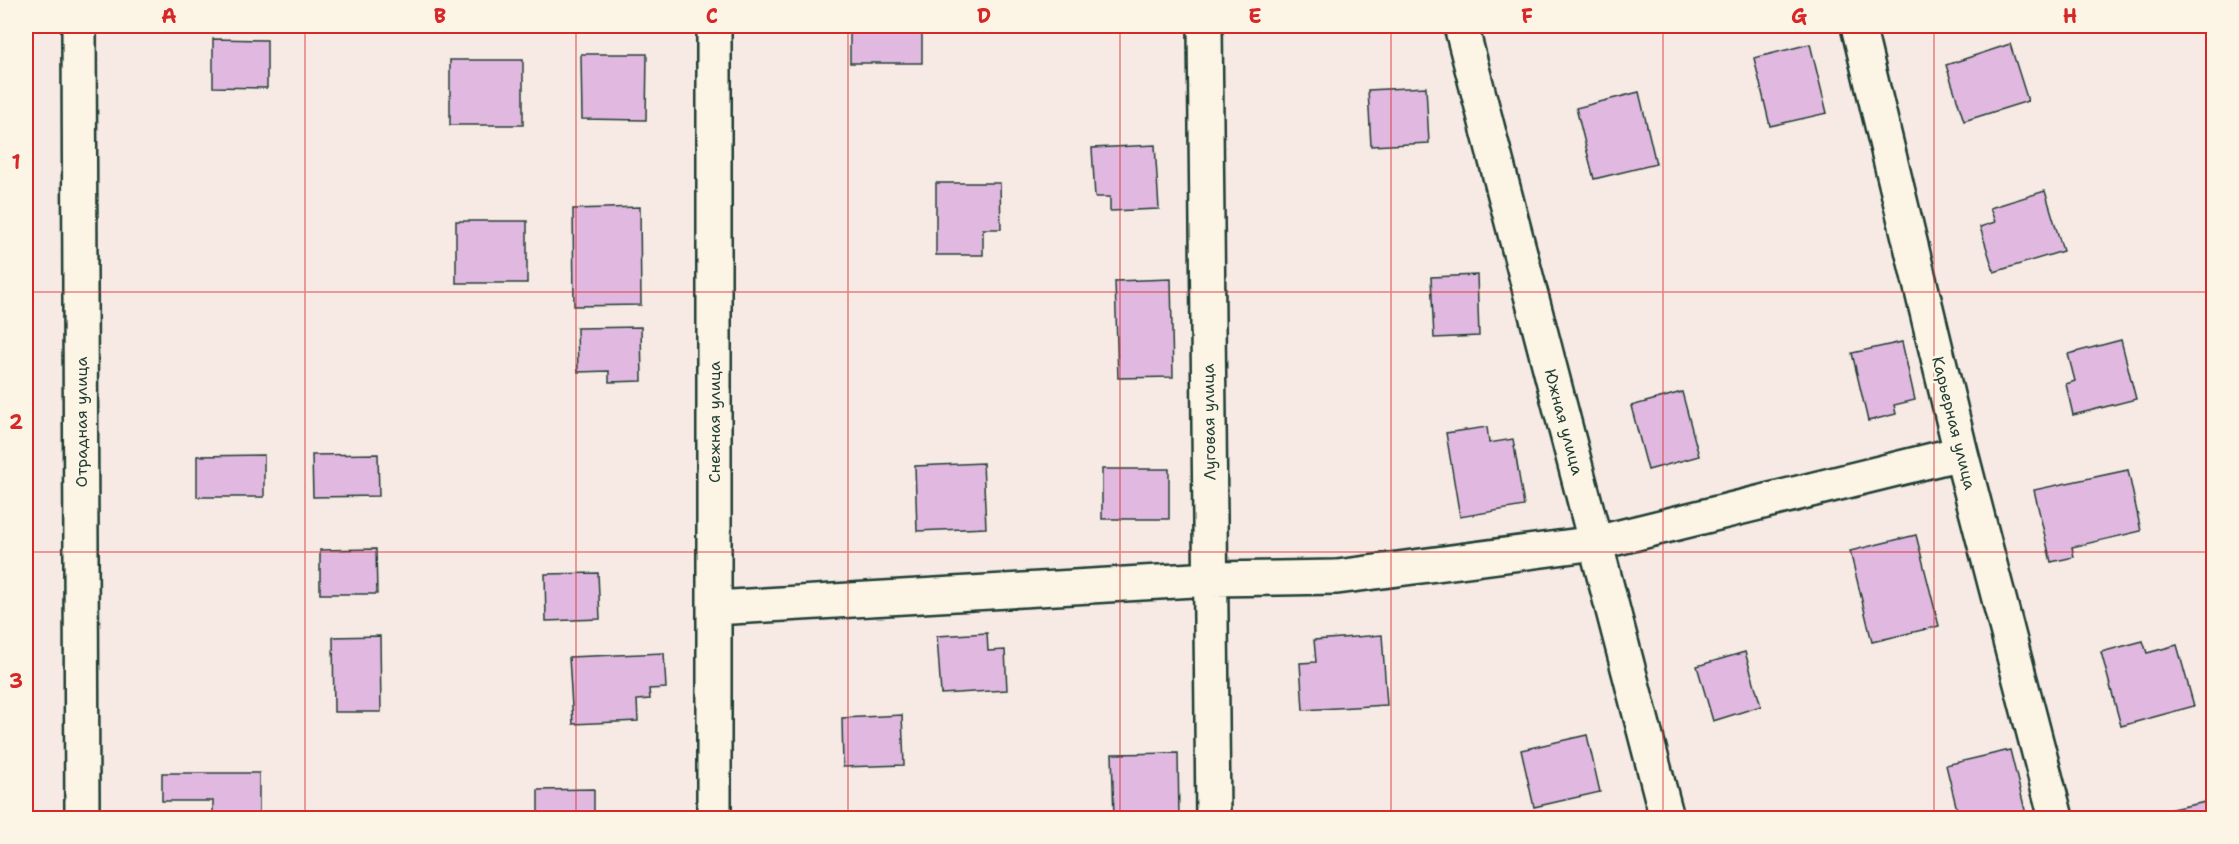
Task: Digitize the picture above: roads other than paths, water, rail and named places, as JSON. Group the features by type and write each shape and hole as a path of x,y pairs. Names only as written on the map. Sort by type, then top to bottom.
{"street":[{"name":"Отрадная улица","path":"79,26 82,819"},
{"name":"Снежная улица","path":"714,26 714,819"},
{"name":"Луговая улица","path":"1205,26 1213,819"},
{"name":"Южная улица","path":"1461,26 1667,819"},
{"name":"Карьерная улица","path":"1858,26 1961,453 2056,819"},
{"path":"714,608 1211,579 1337,577 1596,543 1961,453"}]}
